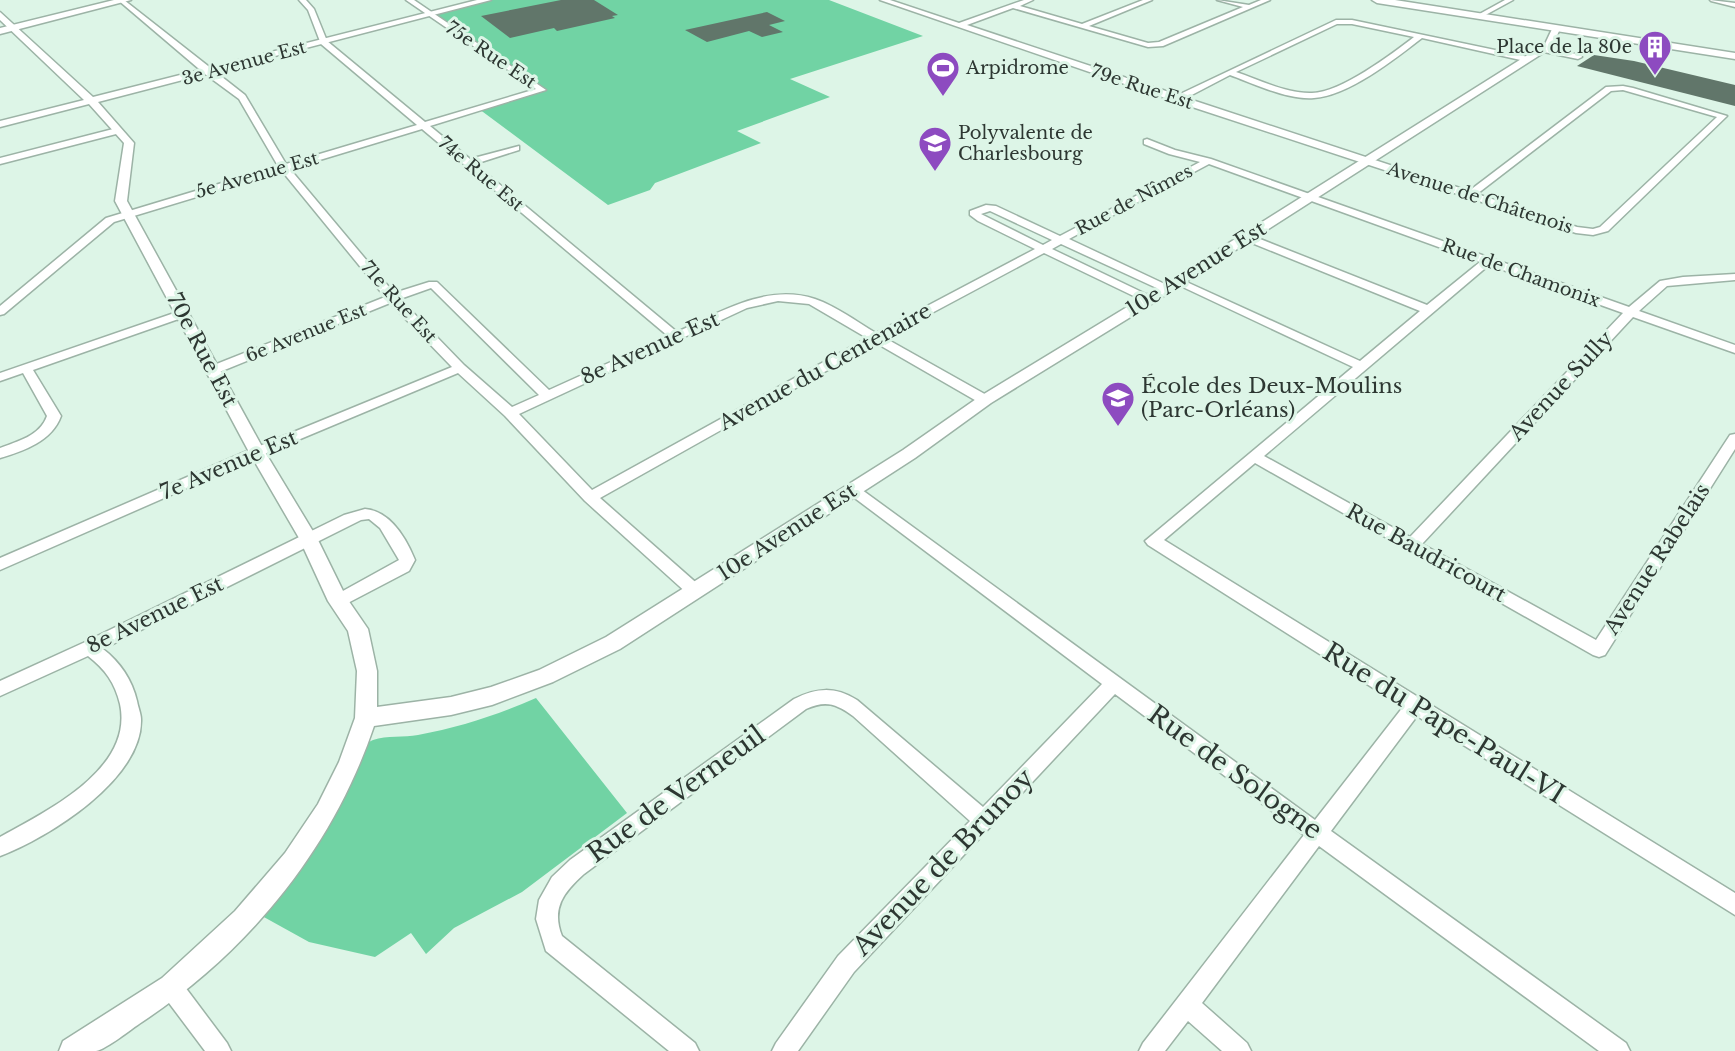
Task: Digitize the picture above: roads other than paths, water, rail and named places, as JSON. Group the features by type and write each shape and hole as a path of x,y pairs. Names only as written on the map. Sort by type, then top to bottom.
{"main road":[{"path":"1377,0 1735,56"},
{"path":"5,27 106,2 123,1"}],"street":[{"name":"74e Rue Est","path":"302,0 311,9 324,42 675,336"},
{"name":"75e Rue Est","path":"409,0 542,90"},
{"name":"3e Avenue Est","path":"0,124 487,0"},
{"name":"79e Rue Est","path":"883,0 1177,99 1368,160"},
{"path":"894,4 907,0"},
{"path":"958,26 1030,0"},
{"path":"1082,26 1149,0"},
{"path":"1220,0 1250,7"},
{"path":"1013,6 1137,43 1154,45 1267,0"},
{"path":"1478,17 1510,0"},
{"path":"1713,0 1735,5"},
{"name":"71e Rue Est","path":"123,1 208,72 242,97 283,167 392,298 460,368 510,413 590,497 695,591"},
{"name":"70e Rue Est","path":"0,15 5,27 92,102 129,144 129,155 122,173 121,201 257,452 308,538 338,601 358,629 367,671 366,718"},
{"path":"1177,99 1336,22 1353,22 1499,51 1525,59"},
{"name":"10e Avenue Est","path":"366,718 451,706 492,696 546,676 614,643 853,490 985,400 1542,49 1554,37 1556,29"},
{"path":"1229,72 1300,94 1321,96 1399,54 1420,36"},
{"path":"1542,49 1578,57"},
{"name":"Avenue de Châtenois","path":"1368,160 1470,195 1576,230 1599,231 1604,229 1723,116 1623,88 1609,89 1470,195"},
{"name":"5e Avenue Est","path":"0,312 97,228 129,212 542,90"},
{"path":"0,161 117,131"},
{"name":"Rue de Nîmes","path":"1147,142 1172,152 1208,161 1308,198"},
{"path":"467,163 516,148"},
{"name":"Rue de Nîmes","path":"1060,239 1208,161"},
{"name":"Rue de Chamonix","path":"1308,198 1735,349"},
{"path":"1148,299 976,217 974,213 992,208 1060,239 1362,366"},
{"path":"1246,237 1428,310"},
{"name":"Avenue du Centenaire","path":"590,497 1060,239"},
{"path":"1254,456 1487,261"},
{"name":"Avenue Sully","path":"1412,545 1631,312 1664,283 1683,279 1735,277"},
{"name":"71e Rue Est","path":"433,284 546,394"},
{"name":"6e Avenue Est","path":"213,370 392,298 433,284"},
{"name":"8e Avenue Est","path":"510,413 546,394 675,336 743,306 770,297 794,296 813,302 876,338"},
{"path":"0,377 183,314"},
{"path":"876,338 985,400"},
{"name":"7e Avenue Est","path":"0,564 257,452 460,368"},
{"path":"0,453 39,436 53,423 54,416 26,369"},
{"name":"Avenue Rabelais","path":"1599,650 1735,438"},
{"name":"Rue Baudricourt","path":"1254,456 1599,650"},
{"name":"Rue du Pape-Paul-VI","path":"1254,456 1153,541 1735,905"},
{"name":"Rue de Sologne","path":"853,490 1317,833 1618,1051"},
{"name":"8e Avenue Est","path":"0,689 89,648 308,538 364,513 376,514 384,521 407,560 403,567 338,601"},
{"path":"0,847 48,821 95,788 118,762 127,742 133,721 131,705 113,665 89,648"},
{"name":"Avenue de Brunoy","path":"784,1051 846,964 1114,683"},
{"name":"Rue de Verneuil","path":"687,1051 554,943 546,925 547,903 557,884 578,867 800,704 816,696 831,694 859,711 983,820"},
{"path":"1151,1051 1415,705"},
{"path":"73,1051 171,987 244,920 294,861 326,813 350,764 366,718"},
{"path":"171,987 219,1051"},
{"path":"1186,1004 1239,1051"}],"place":[{"name":"Place de la 80e","path":"1655,76"},
{"name":"Arpidrome","path":"943,97"},
{"name":"Polyvalente de Charlesbourg","path":"935,172"},
{"name":"École des Deux-Moulins (Parc-Orléans)","path":"1118,427"}]}
